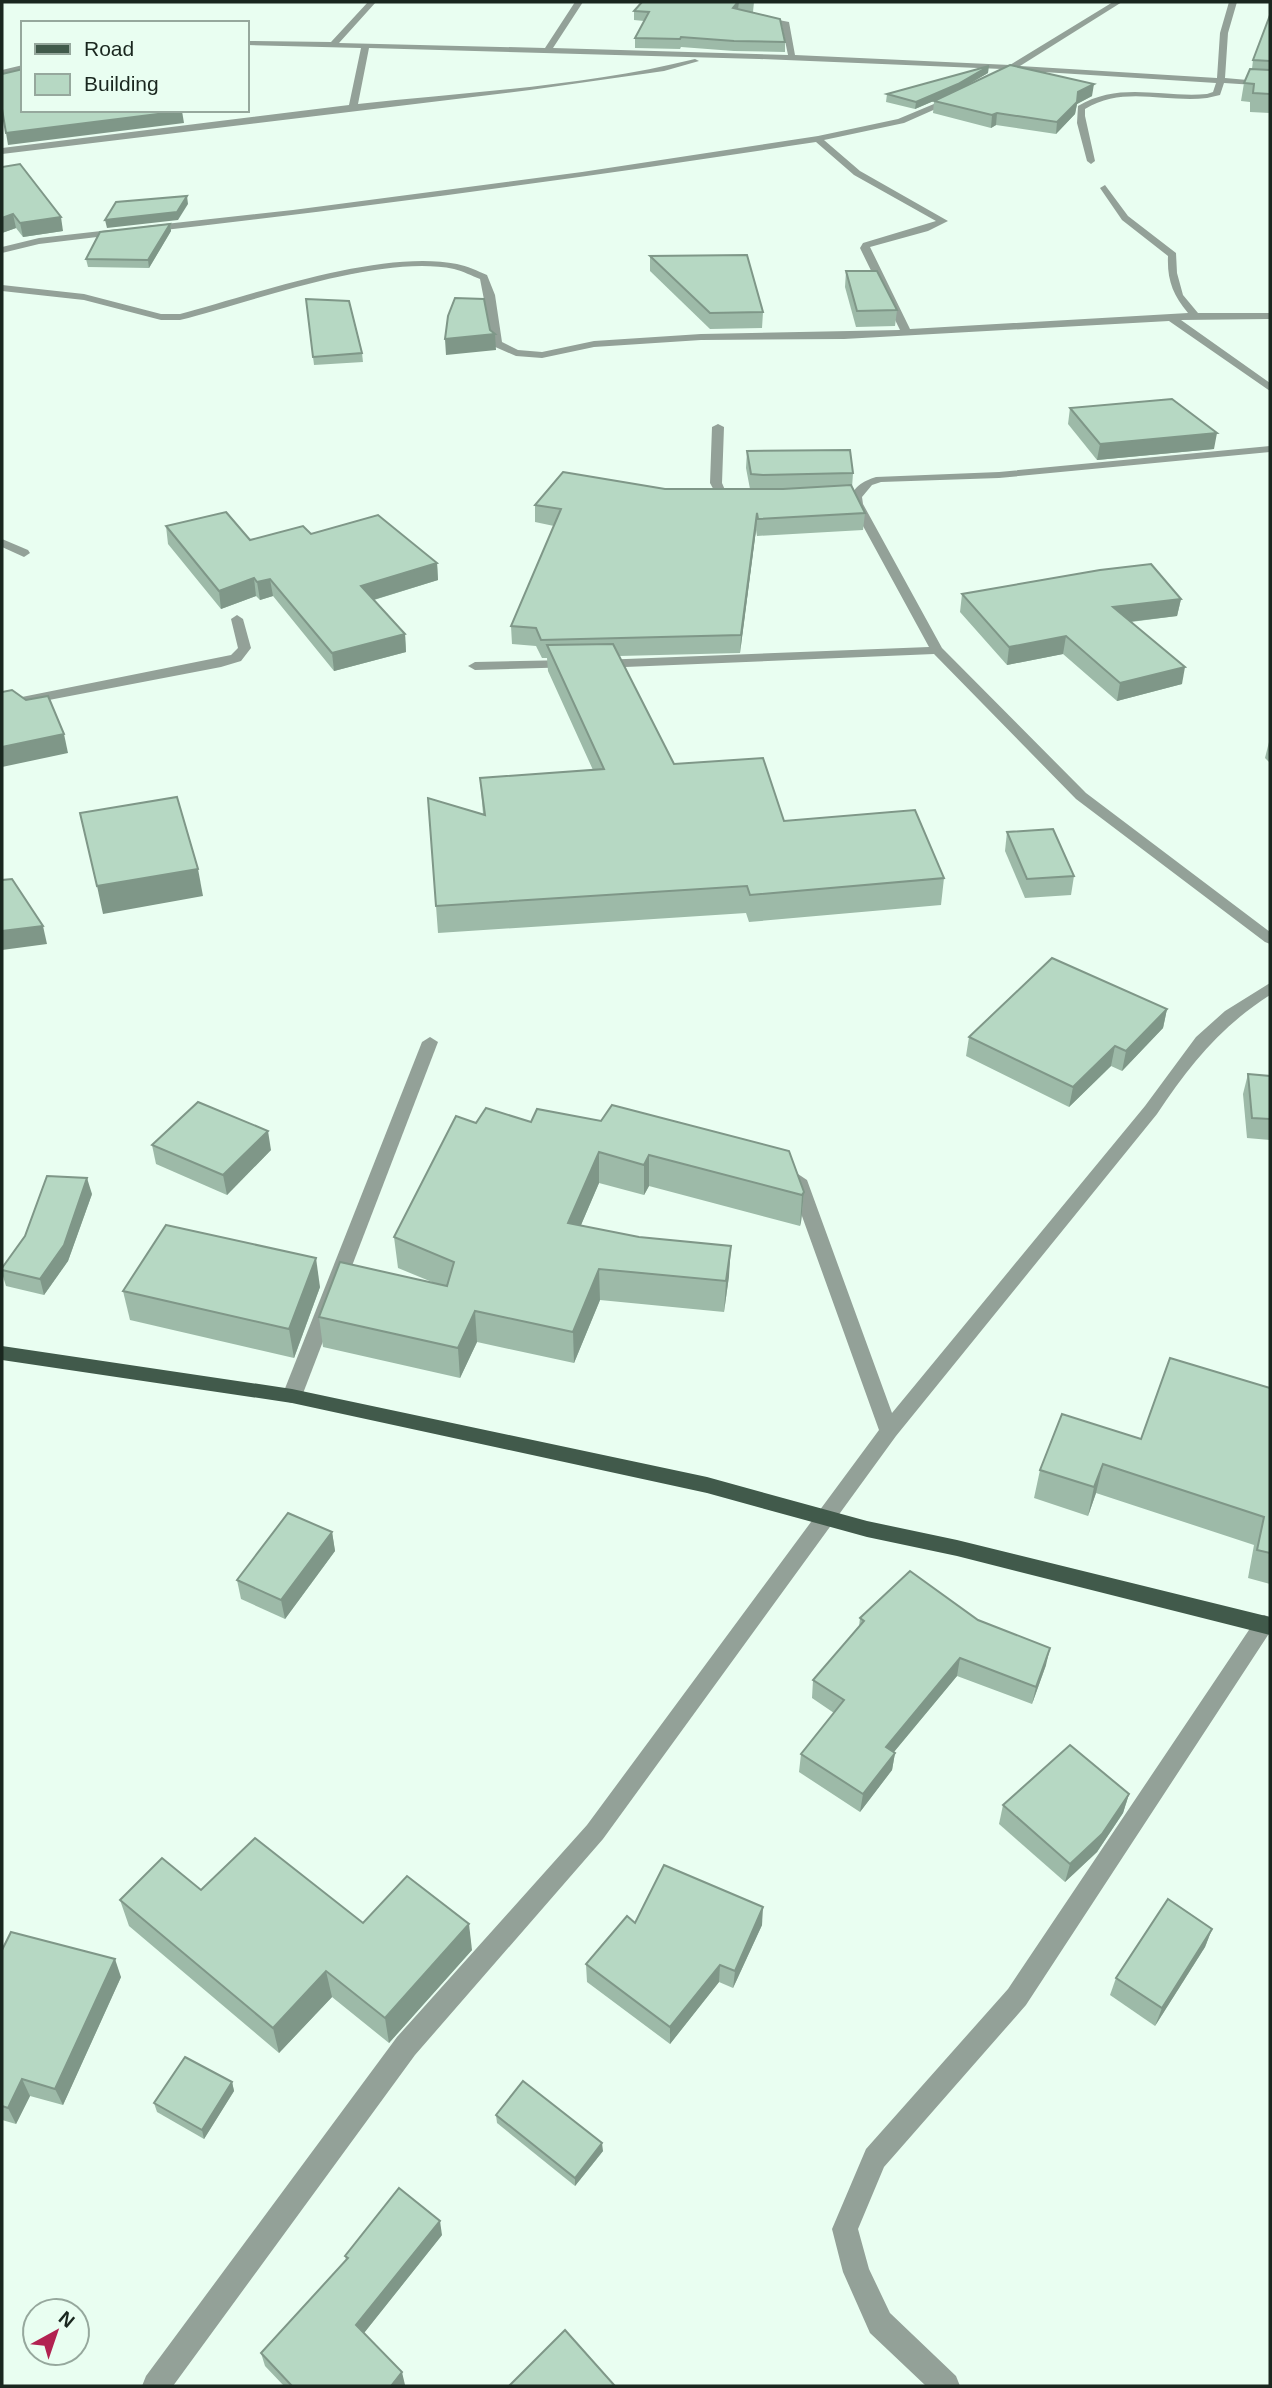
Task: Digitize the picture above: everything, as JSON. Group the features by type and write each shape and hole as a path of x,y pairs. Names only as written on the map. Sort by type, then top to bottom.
{"main road":[{"path":"2,1353 292,1396 707,1485 867,1529 1267,1625"}],"street":[{"path":"333,45 372,2"},
{"path":"547,51 579,2"},
{"path":"982,84 1118,2"},
{"path":"1091,161 1089,145 1079,125 1081,108 1089,102 1130,94 1208,96 1217,93 1221,80 1224,33 1233,2"},
{"path":"749,16 786,24 792,58"},
{"path":"248,43 792,58 1014,67 1270,84"},
{"path":"353,107 365,46"},
{"path":"2,152 353,107 530,88 651,71 710,56"},
{"path":"2,72 21,67"},
{"path":"141,229 293,214 582,175 818,139 901,121 961,95"},
{"path":"818,139 857,173 943,221 925,229 866,245 865,248 906,332"},
{"path":"1105,188 1125,218 1173,255 1172,273 1178,295 1195,316"},
{"path":"2,250 39,242 128,231"},
{"path":"2,288 84,297 161,317 180,317 330,277 401,265 425,264 458,268 484,277 490,295 497,344 516,354 541,355 594,344 701,337 844,336 1195,316 1270,316"},
{"path":"1172,318 1270,388"},
{"path":"718,427 716,483 720,492 734,498 755,499"},
{"path":"1270,449 999,475 880,480 868,483 850,496 857,504 937,650 1081,796 1270,939"},
{"path":"2,543 24,553"},
{"path":"2,705 197,669 236,658 244,648 237,619"},
{"path":"475,666 688,662 937,650"},
{"path":"156,2386 406,2046 595,1832 889,1431 1151,1110 1190,1053 1211,1029 1235,1008 1270,988"},
{"path":"292,1396 430,1042"},
{"path":"798,1180 889,1431"},
{"path":"946,2386 880,2323 856,2272 845,2229 875,2158 1017,1997 1267,1625"}],"building":[{"path":"642,2 738,2 733,8 780,19 785,42 681,37 635,38 649,12 634,11"},
{"path":"1270,15 1270,61 1253,60"},
{"path":"1010,65 1094,84 1078,92 1077,102 1057,122 997,113 992,115 934,101"},
{"path":"989,66 958,84 916,102 887,94"},
{"path":"21,69 21,112 174,112 6,133 2,109 2,74"},
{"path":"1250,69 1270,70 1270,94 1253,93 1254,84 1244,83"},
{"path":"20,164 61,217 20,223 13,214 2,218 2,167"},
{"path":"187,196 177,212 105,220 116,202"},
{"path":"170,224 148,260 86,259 100,232"},
{"path":"747,255 763,312 710,313 650,256"},
{"path":"846,271 877,271 897,310 857,311"},
{"path":"455,298 484,299 490,330 495,334 445,339 448,316"},
{"path":"306,299 349,301 362,353 313,357"},
{"path":"1172,399 1217,433 1100,444 1070,408"},
{"path":"850,450 853,473 763,475 751,474 747,451"},
{"path":"563,472 665,489 783,489 851,485 865,513 758,519 757,513 741,635 541,640 536,628 511,626 561,509 535,505"},
{"path":"226,512 250,540 303,526 311,534 378,515 437,563 361,586 405,634 332,653 270,579 257,582 254,578 219,591 166,526"},
{"path":"1151,564 1181,599 1113,607 1185,667 1120,683 1066,636 1009,647 962,594 1100,570"},
{"path":"613,644 674,764 763,758 784,821 915,810 944,878 750,895 747,886 436,906 428,798 485,815 480,778 604,769 547,645"},
{"path":"12,690 26,700 48,696 64,734 2,747 2,692"},
{"path":"177,797 198,869 97,886 80,813"},
{"path":"1053,829 1074,876 1027,879 1007,832"},
{"path":"12,879 43,926 2,931 2,880"},
{"path":"1052,958 1167,1009 1126,1051 1115,1046 1073,1087 969,1037"},
{"path":"1248,1074 1270,1076 1270,1119 1252,1118"},
{"path":"198,1102 268,1131 223,1175 152,1145"},
{"path":"612,1105 789,1151 804,1192 802,1195 649,1155 644,1165 599,1152 568,1223 639,1237 731,1246 726,1281 599,1269 573,1332 475,1311 458,1348 319,1317 340,1262 447,1286 454,1262 394,1237 456,1116 476,1123 486,1108 531,1122 537,1109 601,1121"},
{"path":"47,1176 87,1178 64,1245 40,1279 2,1270 25,1236"},
{"path":"166,1225 316,1258 289,1329 123,1291"},
{"path":"1170,1358 1270,1388 1270,1553 1257,1550 1264,1517 1103,1464 1094,1487 1040,1470 1062,1414 1141,1439"},
{"path":"288,1513 332,1532 281,1600 237,1580"},
{"path":"910,1571 978,1620 1050,1648 1036,1687 960,1658 886,1747 895,1753 863,1794 801,1754 844,1700 813,1680 864,1621 860,1618"},
{"path":"1070,1745 1129,1794 1102,1834 1070,1864 1003,1805"},
{"path":"255,1838 363,1923 407,1876 469,1924 385,2018 326,1971 273,2028 120,1900 162,1858 201,1890"},
{"path":"664,1865 763,1907 735,1971 720,1965 670,2027 586,1964 627,1916 635,1923"},
{"path":"1168,1899 1212,1929 1162,2008 1116,1978"},
{"path":"11,1932 115,1959 55,2089 22,2079 8,2108 2,2106 2,1950"},
{"path":"185,2057 232,2082 202,2130 154,2103"},
{"path":"523,2081 602,2143 575,2178 496,2115"},
{"path":"399,2188 440,2221 356,2325 402,2372 391,2386 292,2386 261,2353 348,2258 345,2256"},
{"path":"565,2330 615,2386 509,2386"}]}
